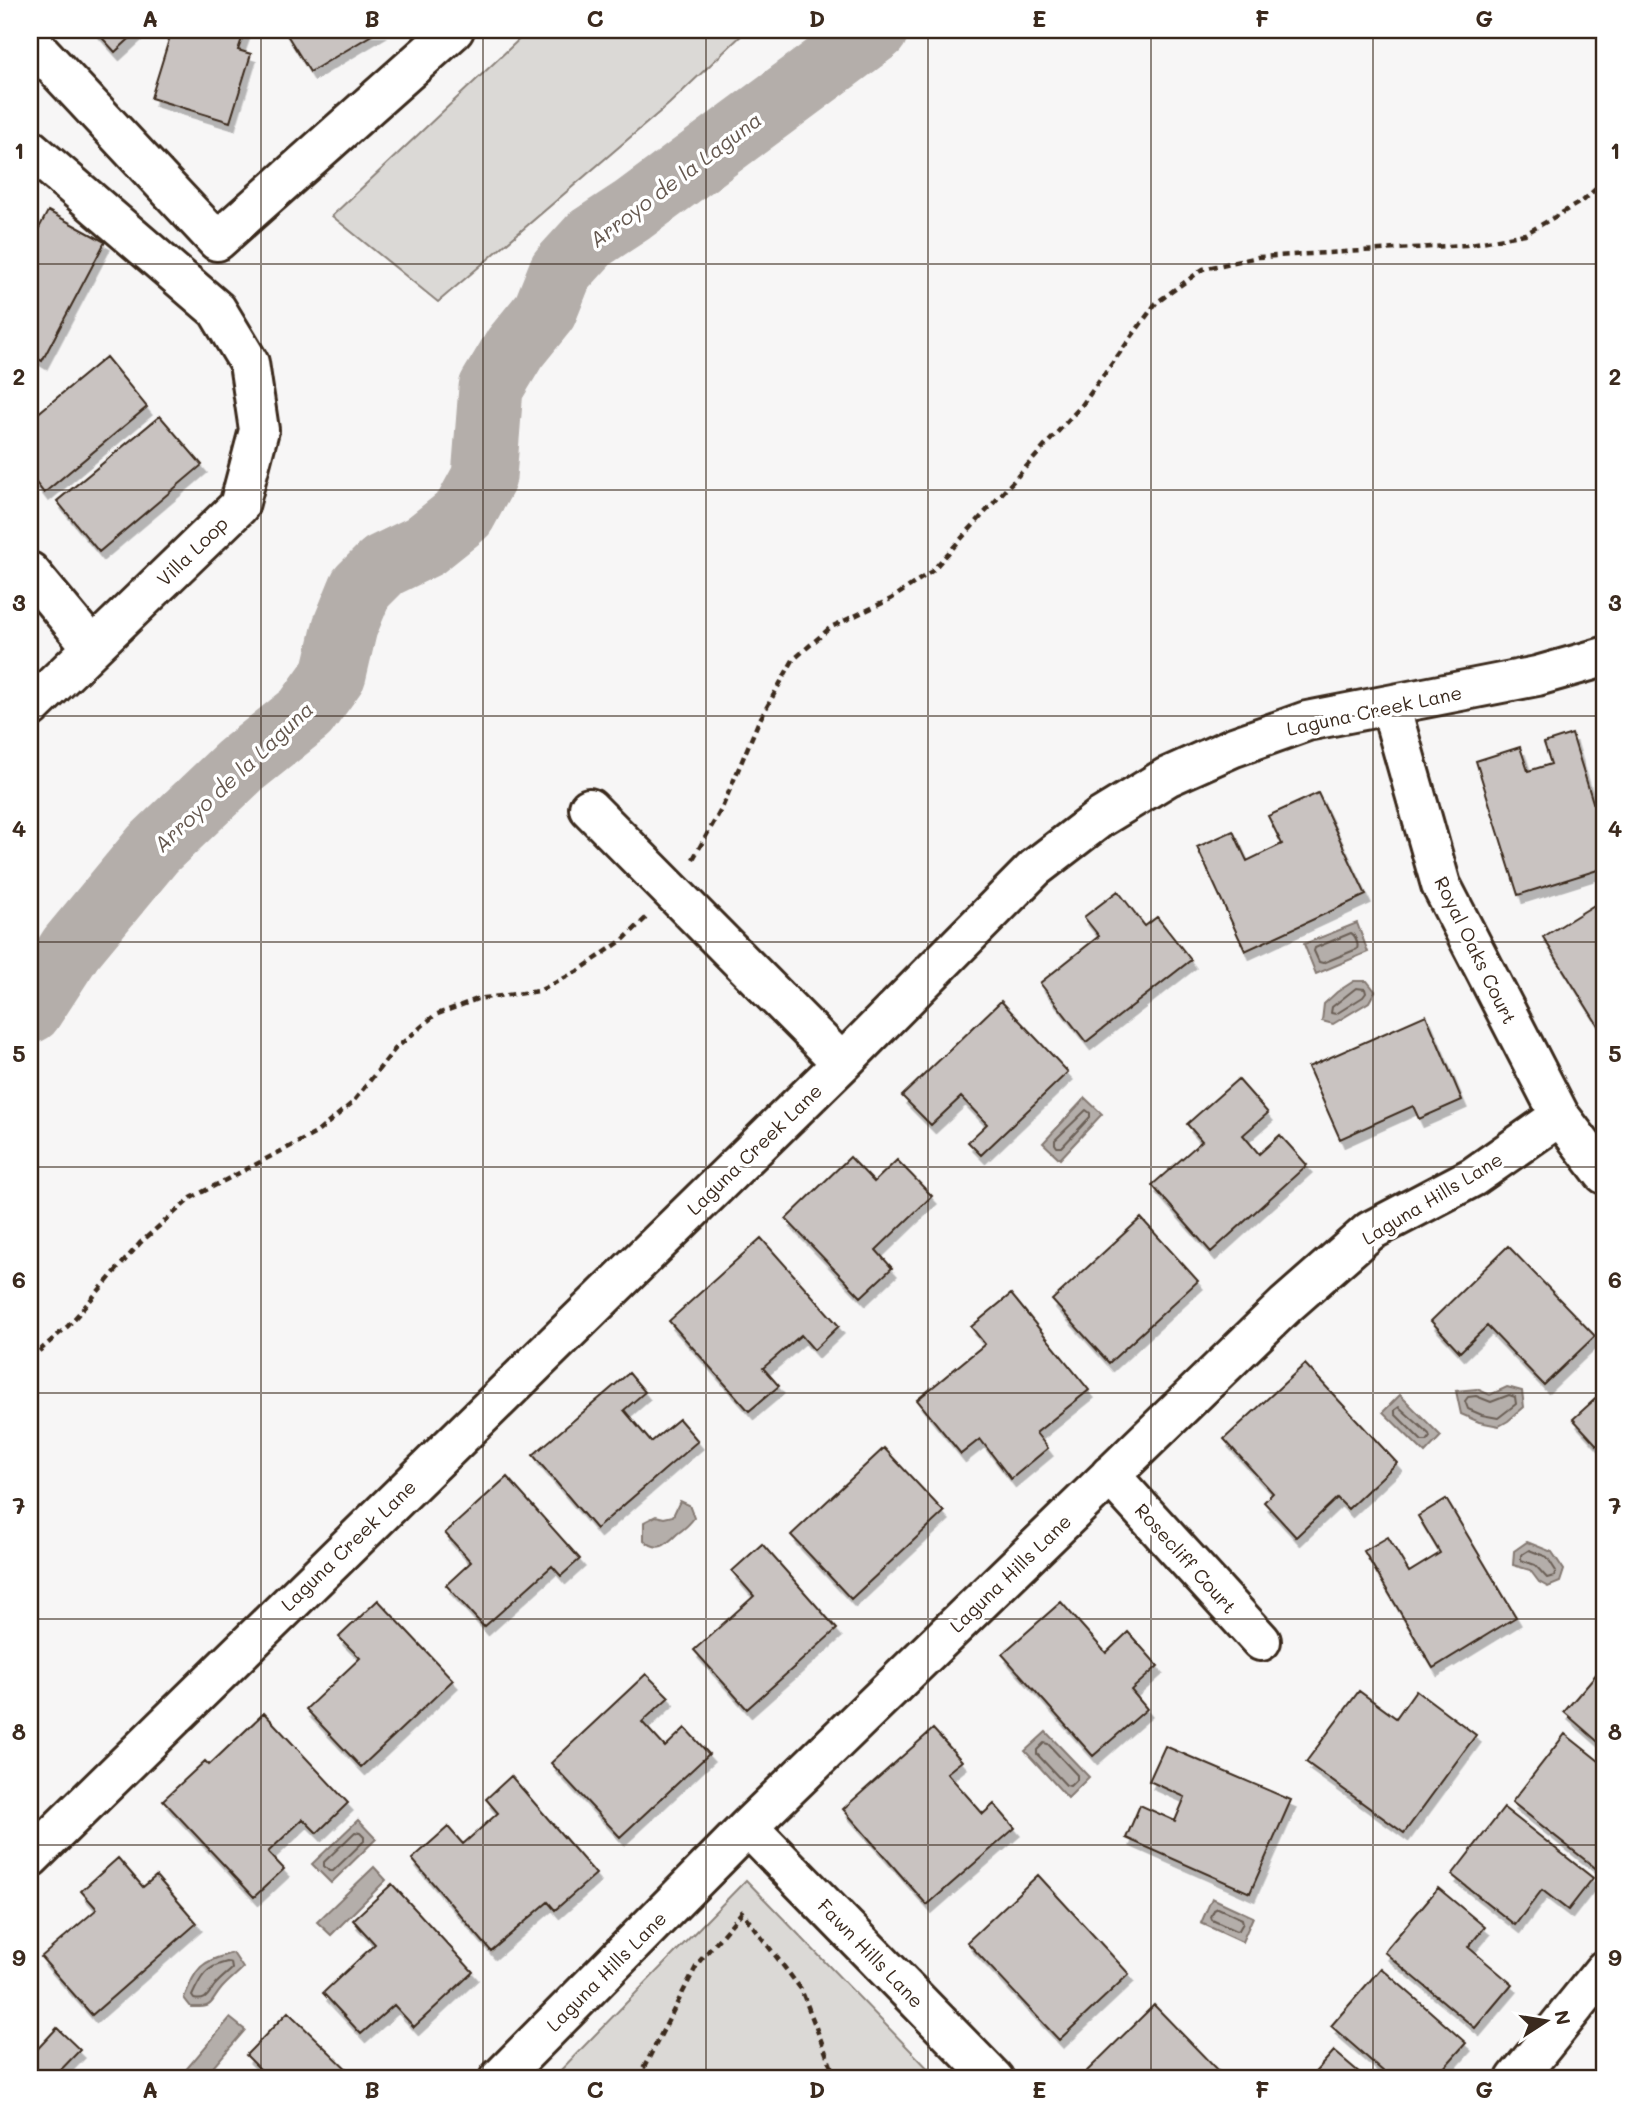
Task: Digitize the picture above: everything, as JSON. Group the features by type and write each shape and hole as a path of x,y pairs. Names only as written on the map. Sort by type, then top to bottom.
{"street":[{"path":"30,41 217,241 454,30"},
{"name":"Villa Loop","path":"30,149 217,310 249,363 258,430 239,506 30,708"},
{"path":"30,572 92,648"},
{"name":"Laguna Creek Lane","path":"30,1858 842,1063 1035,868 1100,818 1167,778 1234,747 1307,721 1537,676 1604,657"},
{"name":"Royal Oaks Court","path":"1390,705 1441,885 1560,1116 1604,1174"},
{"path":"589,807 842,1063"},
{"name":"Laguna Hills Lane","path":"499,2079 748,1827 1286,1305 1370,1231 1473,1177 1560,1116"},
{"name":"Rosecliff Court","path":"1110,1475 1261,1641"},
{"name":"Fawn Hills Lane","path":"748,1827 995,2079"},
{"path":"1516,2079 1604,1970"}],"path":[{"path":"30,1359 68,1326 140,1243 191,1198 316,1133 352,1103 395,1049 435,1015 477,999 539,990 578,971 624,939 674,892 722,808 758,723 793,660 831,627 891,599 932,570 1082,405 1156,303 1203,269 1258,257 1466,245 1525,234 1584,200 1604,181"},
{"path":"638,2079 698,1963 742,1912 801,1989 836,2079"}],"shaded area":[{"path":"529,30 747,30 669,104 438,302 332,216"},
{"path":"746,1880 938,2079 552,2079"}],"water":[{"path":"1357,923 1368,952 1316,974 1304,944"},
{"path":"1354,981 1367,981 1375,991 1369,1002 1333,1024 1322,1021 1324,1004"},
{"path":"1085,1098 1102,1114 1060,1159 1043,1143"},
{"path":"1507,1387 1522,1391 1524,1407 1508,1421 1499,1426 1479,1422 1461,1414 1456,1391 1477,1389 1490,1395"},
{"path":"1400,1395 1441,1436 1425,1453 1383,1412"},
{"path":"680,1501 689,1505 694,1518 690,1523 662,1546 654,1546 644,1540 644,1522 656,1516 673,1516"},
{"path":"1527,1542 1552,1552 1564,1570 1560,1582 1548,1587 1539,1582 1530,1570 1513,1565 1514,1551"},
{"path":"1046,1732 1089,1777 1068,1798 1025,1751"},
{"path":"358,1820 376,1839 331,1883 312,1864"},
{"path":"374,1867 386,1880 331,1935 317,1922"},
{"path":"1212,1898 1253,1917 1242,1942 1201,1923"},
{"path":"233,1953 243,1968 224,1985 211,2004 191,2007 184,1998 196,1973 213,1959"},
{"path":"230,2018 245,2030 203,2079 191,2079 183,2073"}],"building":[{"path":"95,30 139,30 115,52"},
{"path":"172,30 183,33 184,30 245,30 238,50 251,54 230,122 151,98"},
{"path":"284,30 380,30 310,72"},
{"path":"48,211 105,242 42,361 30,354 30,245"},
{"path":"106,357 147,407 44,493 30,475 30,420"},
{"path":"160,416 202,465 99,552 57,501"},
{"path":"1572,734 1604,838 1604,868 1518,895 1476,761 1520,747 1528,771 1551,764 1544,743"},
{"path":"1318,793 1366,895 1245,951 1197,847 1233,831 1247,861 1282,844 1268,816"},
{"path":"1118,891 1145,926 1157,917 1191,960 1086,1042 1040,983 1099,936 1084,917"},
{"path":"1604,899 1604,1035 1543,937"},
{"path":"1001,1001 1068,1072 981,1155 968,1142 987,1124 961,1097 931,1125 902,1096"},
{"path":"1426,1015 1462,1100 1419,1119 1413,1106 1340,1139 1308,1067"},
{"path":"1238,1079 1268,1113 1243,1135 1259,1154 1280,1135 1307,1165 1211,1252 1152,1185 1202,1141 1187,1124"},
{"path":"850,1157 874,1182 897,1160 932,1196 876,1250 892,1268 861,1297 786,1219"},
{"path":"1141,1218 1198,1281 1109,1363 1052,1300"},
{"path":"761,1238 839,1326 814,1350 801,1335 763,1368 779,1386 749,1411 669,1321"},
{"path":"1508,1246 1595,1336 1544,1385 1487,1326 1460,1352 1431,1321"},
{"path":"1011,1294 1089,1390 1036,1433 1048,1448 1011,1479 980,1439 961,1454 917,1400 985,1344 971,1327"},
{"path":"1305,1364 1397,1463 1348,1509 1337,1498 1296,1537 1264,1502 1273,1493 1224,1439"},
{"path":"629,1373 645,1392 624,1410 651,1442 679,1419 698,1441 596,1529 533,1455"},
{"path":"1604,1391 1604,1453 1573,1419"},
{"path":"884,1448 944,1512 851,1599 791,1535"},
{"path":"507,1477 580,1559 561,1576 552,1566 484,1627 446,1585 471,1562 445,1533"},
{"path":"1446,1499 1516,1617 1433,1668 1364,1551 1388,1537 1409,1572 1440,1553 1418,1516"},
{"path":"762,1544 837,1629 747,1709 694,1650 754,1596 732,1571"},
{"path":"378,1600 453,1680 361,1767 306,1709 360,1658 339,1637"},
{"path":"1061,1602 1106,1653 1128,1632 1158,1666 1131,1690 1147,1709 1093,1756 1002,1654"},
{"path":"1604,1665 1604,1747 1564,1712"},
{"path":"646,1674 669,1697 642,1722 665,1747 685,1728 709,1754 620,1837 551,1763"},
{"path":"1416,1690 1476,1735 1404,1833 1306,1762 1359,1691 1396,1718"},
{"path":"264,1713 348,1803 317,1833 303,1819 268,1852 284,1869 254,1897 163,1800 205,1761 209,1765"},
{"path":"933,1729 962,1761 947,1773 983,1814 994,1804 1015,1828 927,1905 843,1809"},
{"path":"1565,1734 1604,1765 1604,1862 1598,1870 1512,1802"},
{"path":"1165,1746 1291,1800 1250,1893 1126,1838 1140,1805 1175,1821 1185,1797 1149,1781"},
{"path":"511,1776 596,1874 555,1910 548,1902 491,1951 412,1859 448,1827 463,1844 498,1813 486,1799"},
{"path":"1504,1808 1593,1878 1568,1910 1542,1890 1515,1925 1452,1875"},
{"path":"118,1858 143,1887 156,1876 197,1923 92,2015 41,1957 97,1909 81,1891"},
{"path":"1038,1875 1129,1974 1059,2040 967,1942"},
{"path":"392,1884 473,1972 414,2027 394,2005 361,2034 323,1993 375,1944 353,1920"},
{"path":"1438,1888 1485,1927 1468,1947 1512,1984 1475,2028 1384,1952"},
{"path":"1381,1968 1466,2043 1434,2079 1392,2079 1331,2026"},
{"path":"1154,2005 1226,2079 1089,2079 1084,2074"},
{"path":"288,2012 357,2079 257,2079 263,2072 246,2055"},
{"path":"57,2028 80,2050 52,2079 30,2079 30,2057"},
{"path":"1334,2051 1367,2079 1309,2079"}],"waterway":[{"name":"Arroyo de la Laguna","path":"30,1011 71,948 153,849 240,766 306,713 334,674 345,627 361,588 383,566 424,546 464,514 484,477 491,388 515,348 545,311 561,271 591,238 632,211 876,30"}]}
